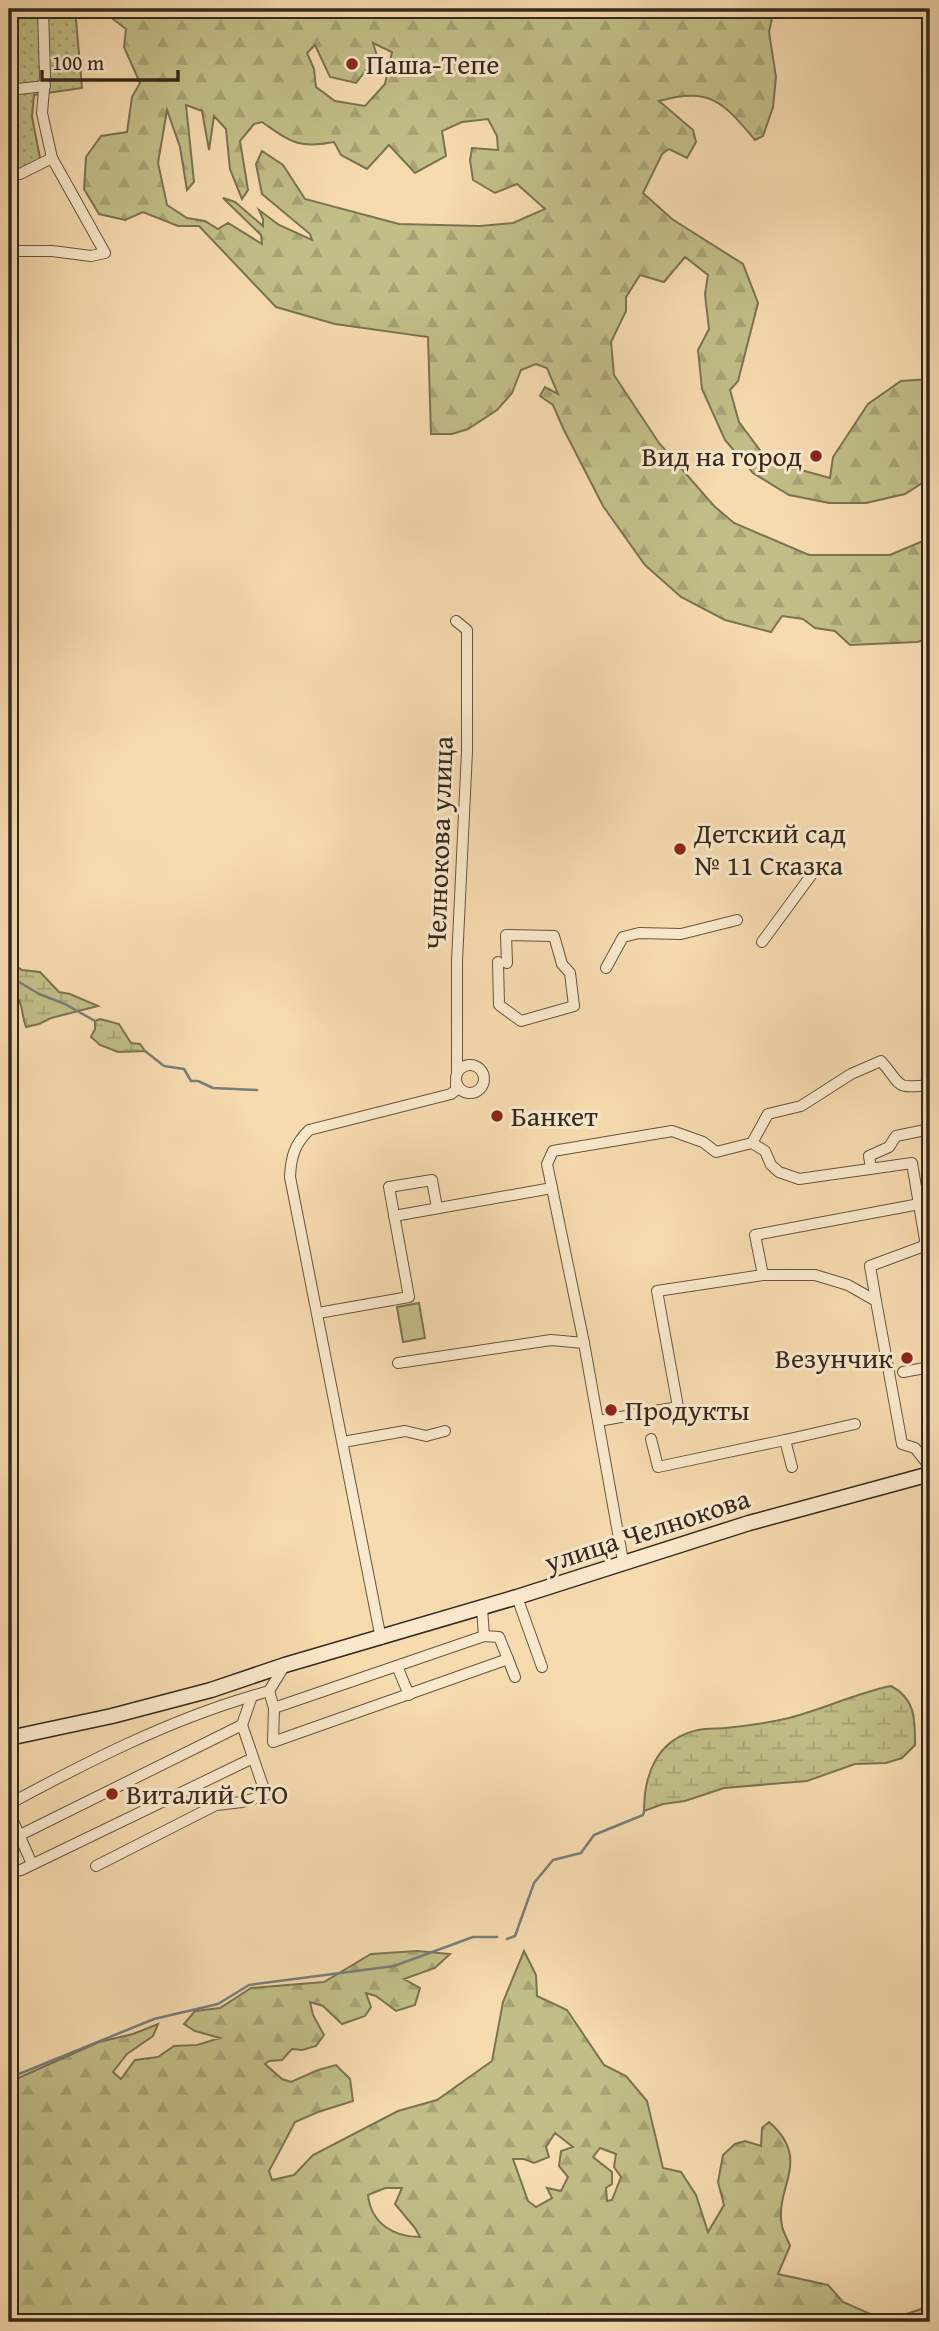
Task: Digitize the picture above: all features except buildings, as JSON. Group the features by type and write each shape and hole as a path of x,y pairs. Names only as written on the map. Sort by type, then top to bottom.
{"main road":[{"name":"улица Челнокова","path":"9,1738 112,1716 211,1690 749,1523 930,1474"}],"street":[{"path":"9,251 52,250 90,256 105,253 52,158 42,113 45,86 43,9"},
{"path":"9,90 45,86"},
{"path":"9,175 20,174 52,158"},
{"name":"Челнокова улица","path":"318,1313 290,1177 290,1158 297,1142 309,1130 451,1094 456,1090 457,961 467,751 467,630 456,621"},
{"path":"762,942 815,870"},
{"path":"606,968 622,937 639,933 681,934 737,920"},
{"path":"506,935 554,936 562,964 570,973 574,1006 521,1021 499,1005 503,963 506,935"},
{"path":"752,1143 768,1114 801,1106 851,1074 881,1061 896,1082 904,1088 930,1085"},
{"path":"871,1168 869,1156 889,1147 896,1136 930,1129"},
{"path":"623,1562 584,1343 547,1164 553,1151 672,1131 703,1142 716,1152 752,1143 765,1151 771,1165 779,1172 799,1179 912,1163 925,1203 924,1245 870,1266 902,1444 915,1448 930,1467"},
{"path":"381,1639 318,1313 409,1297 389,1187 432,1180 437,1208"},
{"path":"394,1216 552,1188"},
{"path":"763,1275 755,1235 925,1203"},
{"path":"598,1421 678,1407 657,1291 763,1275 815,1275 848,1284 876,1301"},
{"path":"398,1363 551,1340 584,1343"},
{"path":"903,1372 930,1367"},
{"path":"651,1439 658,1467 855,1424"},
{"path":"343,1442 405,1431 426,1436 445,1431"},
{"path":"785,1440 792,1466"},
{"path":"517,1597 542,1667"},
{"path":"482,1608 484,1636"},
{"path":"274,1708 484,1636 499,1637 515,1676"},
{"path":"269,1691 274,1708 273,1742 508,1659"},
{"path":"9,1804 98,1757 215,1707 269,1691 285,1665"},
{"path":"397,1665 410,1695"},
{"path":"96,1867 216,1805 243,1802 266,1795 242,1725 252,1696"},
{"path":"14,1836 242,1725"},
{"path":"9,1872 21,1870 253,1758"},
{"path":"9,1812 14,1836 32,1864"}],"green space":[{"path":"9,9 75,9 82,88 34,95 32,117 41,163 19,169 9,257"},
{"path":"100,9 774,9 769,32 776,77 773,107 763,136 755,140 724,107 704,97 677,97 659,101 693,130 696,142 687,158 669,149 662,154 643,193 672,219 743,264 758,303 738,381 730,390 739,422 768,461 830,478 833,457 868,404 901,381 930,379 930,478 905,494 866,503 829,503 789,495 753,473 725,440 702,389 698,350 709,329 705,294 708,275 685,257 664,282 640,275 626,297 626,311 611,342 614,375 659,443 714,506 734,523 809,555 890,555 930,538 930,639 850,645 835,631 815,628 803,619 782,616 771,632 725,620 681,597 645,565 603,506 553,405 540,396 545,387 558,394 547,368 536,364 521,370 512,393 497,410 468,429 452,434 431,434 428,337 335,324 276,307 199,226 178,226 143,212 125,220 99,214 84,189 86,157 101,136 127,132 132,97 140,83 124,47 126,29","holes":["373,43 392,52 385,84 365,106 335,101 316,87 314,69 307,53 315,45 330,77 356,83 377,56","186,105 202,111 209,150 214,116 226,129 230,169 242,199 248,190 240,141 254,124 262,122 288,139 303,144 334,142 341,155 367,169 389,145 415,173 446,156 442,131 462,122 488,119 497,136 498,150 472,148 470,160 473,180 495,193 517,184 545,209 513,223 480,226 399,224 305,199 283,165 262,151 256,164 262,194 310,234 312,240 279,225 259,210 263,226 235,202 223,198 261,235 262,244 228,223 218,229 205,221 187,218 167,205 158,163 167,110 180,147 187,190 194,182"]},
{"path":"9,961 22,970 40,972 59,992 98,1006 26,1027 20,1002 9,991"},
{"path":"100,1019 119,1024 131,1043 140,1044 145,1051 118,1052 100,1045 91,1037 95,1021"},
{"path":"419,1303 425,1338 403,1342 397,1307"},
{"path":"891,1686 910,1704 914,1719 915,1745 902,1758 886,1763 855,1764 807,1781 724,1788 644,1811 650,1771 672,1741 701,1729 789,1718"},
{"path":"417,1951 450,1954 435,1968 404,1979 420,1988 415,2005 396,2011 376,1996 366,1993 371,2007 365,2016 342,2024 323,2006 310,2002 313,2015 324,2035 316,2046 302,2050 292,2049 282,2060 265,2064 282,2079 291,2082 336,2065 350,2079 353,2101 295,2122 269,2171 272,2180 294,2175 313,2155 398,2111 437,2100 492,2061 503,2002 524,1951 536,1975 537,1996 567,2010 604,2065 626,2076 647,2101 663,2168 681,2172 696,2195 708,2232 724,2205 718,2182 723,2155 735,2144 745,2141 761,2146 762,2128 769,2122 782,2136 790,2161 781,2212 783,2228 790,2246 778,2274 828,2285 843,2302 886,2321 930,2306 930,2322 9,2322 9,2080 99,2042 133,2034 158,2024 153,2036 127,2054 113,2072 121,2079 135,2060 158,2057 174,2046 197,2045 220,2038 195,2031 184,2024 195,2011 220,2008 251,1988 324,1982 371,1954","holes":["555,2133 573,2147 561,2151 559,2166 568,2177 561,2191 547,2188 552,2198 536,2207 528,2201 513,2159 534,2163 549,2157 546,2147","600,2148 616,2154 614,2167 621,2177 612,2200 607,2201 606,2188 612,2184 612,2172 593,2157","385,2188 402,2188 395,2204 420,2237 401,2234 385,2226 374,2213 368,2195"]}],"waterway":[{"path":"9,976 95,1021"},
{"path":"145,1051 164,1066 184,1069 191,1081 198,1081 213,1088 257,1090"},
{"path":"507,1939 515,1936 534,1883 553,1860 581,1853 594,1835 643,1815 644,1811"},
{"path":"9,2075 19,2074 154,2019 218,2004 249,1985 394,1966 473,1937 497,1937"}],"place":[{"name":"Паша-Тепе","path":"352,64"},
{"name":"Вид на город","path":"816,456"},
{"name":"Детский сад № 11 Сказка","path":"680,849"},
{"name":"Банкет","path":"497,1116"},
{"name":"Везунчик","path":"907,1358"},
{"name":"Продукты","path":"611,1410"},
{"name":"Виталий СТО","path":"112,1794"}]}
